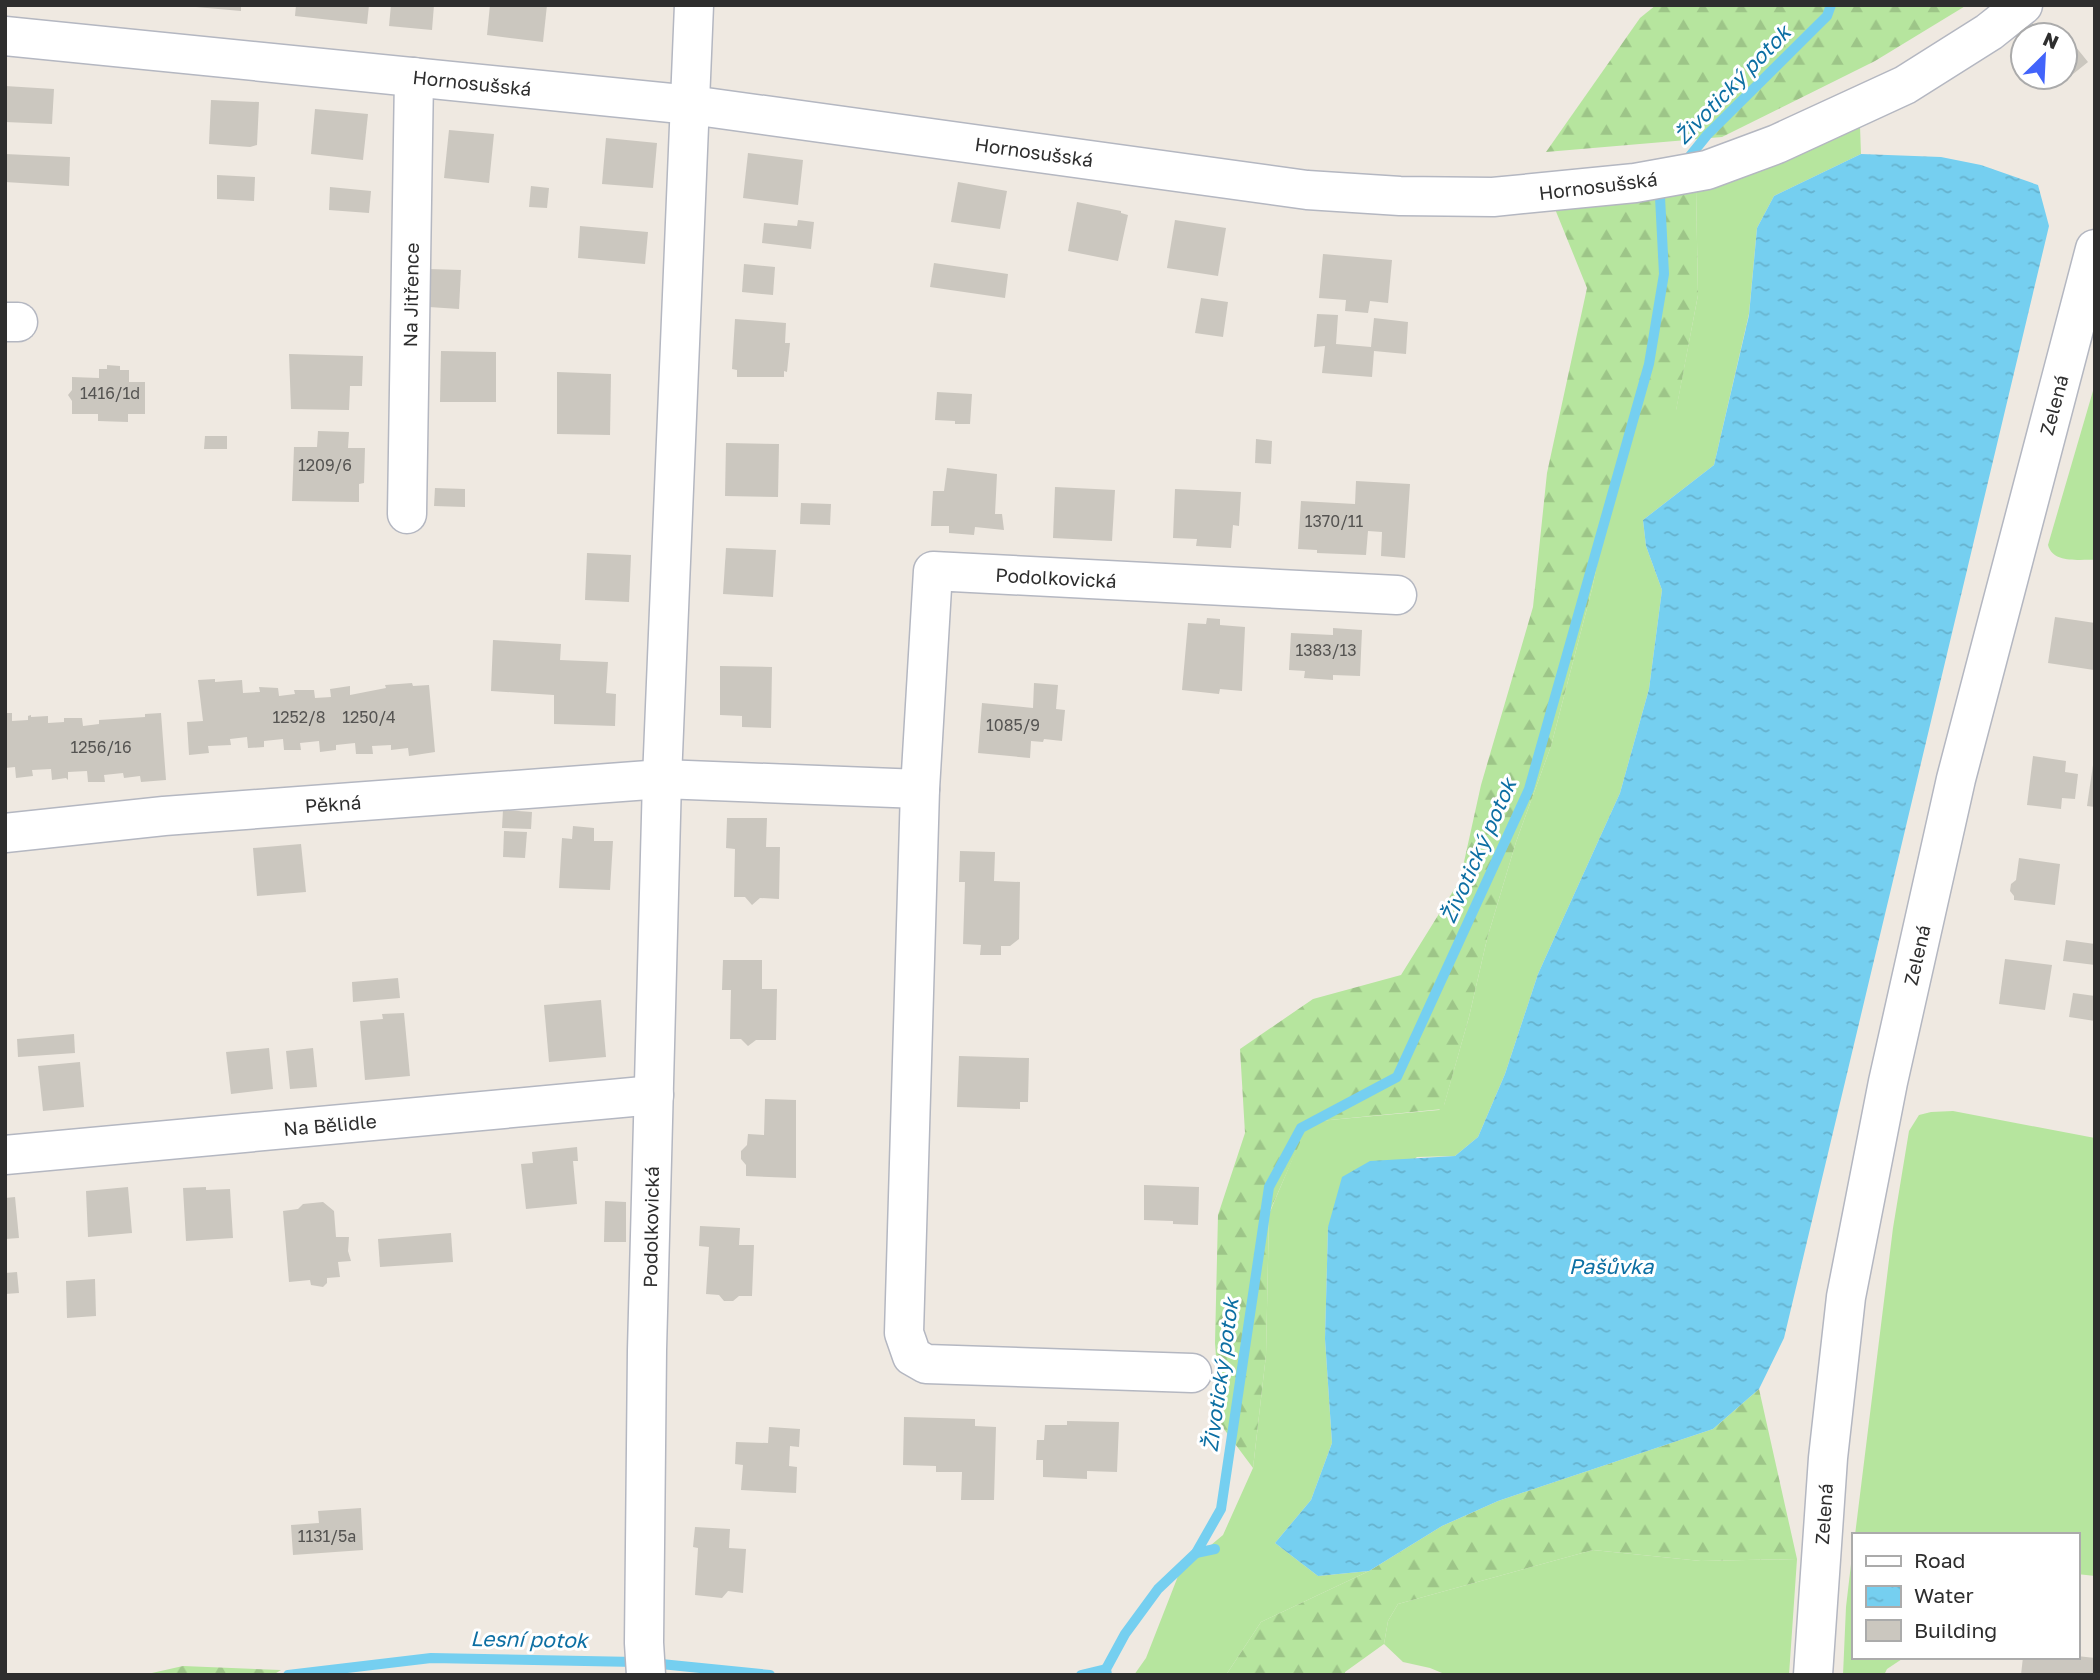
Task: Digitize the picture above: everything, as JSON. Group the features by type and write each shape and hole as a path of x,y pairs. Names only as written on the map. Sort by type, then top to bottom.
{"street":[{"name":"Podolkovická","path":"645,1659 647,1350 662,779 694,5"},
{"name":"Hornosušská","path":"5,36 691,105 1307,190 1400,196 1493,197 1635,183 1707,170 1777,144 1905,85 1989,32 2023,5"},
{"name":"Na Jitřence","path":"408,514 414,77"},
{"name":"Zelená","path":"1813,1675 1828,1458 1846,1297 1888,1082 1956,779 2095,249"},
{"name":"Podolkovická","path":"1192,1373 926,1364 912,1356 904,1333 920,789 933,571 1397,595"},
{"path":"662,779 920,789"},
{"name":"Pěkná","path":"5,833 164,816 662,779"},
{"name":"Na Bělidle","path":"5,1155 654,1095"}],"green space":[{"path":"1656,5 1967,5 1875,61 1722,137 1546,152 1640,18"},
{"path":"1860,126 1861,154 1774,196 1757,228 1749,314 1714,465 1643,520 1646,546 1662,590 1649,689 1620,793 1538,974 1505,1074 1478,1137 1455,1156 1417,1157 1328,1227 1325,1339 1332,1443 1311,1500 1275,1543 1318,1576 1369,1571 1261,1622 1226,1675 1134,1675 1146,1658 1180,1571 1223,1535 1253,1468 1266,1355 1269,1214 1308,1122 1439,1110 1444,1105 1469,1017 1487,939 1516,842 1551,746 1592,589 1621,449 1676,410 1698,295 1696,188"},
{"path":"1696,188 1698,295 1676,411 1621,450 1592,589 1551,746 1516,842 1487,939 1469,1017 1443,1109 1309,1122 1269,1213 1266,1355 1253,1468 1221,1425 1215,1343 1218,1215 1245,1133 1240,1049 1313,999 1401,975 1460,880 1481,785 1533,607 1547,473 1587,288 1555,209"},
{"path":"2095,384 2095,560 2061,558 2051,551 2048,545"},
{"path":"1953,1111 2095,1138 2095,1576 2079,1574 2079,1533 1855,1533 1893,1228 1909,1131 1919,1115"},
{"path":"1759,1389 1797,1559 1701,1561 1593,1550 1398,1604 1388,1621 1384,1644 1345,1672 1345,1675 1226,1675 1261,1622 1369,1571 1442,1526 1498,1501 1713,1429"},
{"path":"1593,1550 1701,1561 1797,1559 1789,1675 1447,1675 1403,1662 1384,1644 1388,1621 1398,1604"},
{"path":"1852,1556 1852,1659 1902,1659 1887,1669 1884,1675 1843,1675 1846,1607"},
{"path":"183,1666 281,1670 273,1675 143,1675"}],"water":[{"name":"Pašůvka","path":"1861,154 1941,157 1981,165 2038,185 2049,226 1784,1338 1759,1389 1713,1429 1498,1501 1442,1526 1369,1571 1318,1576 1275,1543 1311,1500 1332,1443 1325,1339 1328,1227 1342,1177 1370,1161 1455,1156 1478,1137 1505,1074 1538,974 1620,793 1649,689 1662,590 1646,546 1643,520 1714,465 1749,315 1757,228 1774,196"}],"building":[{"path":"241,5 241,11 196,7"},
{"path":"296,5 369,5 367,24 295,16"},
{"path":"391,5 434,5 432,30 389,26"},
{"path":"490,5 547,5 543,42 487,35"},
{"path":"2079,51 2088,62 2079,69"},
{"path":"5,86 54,89 52,124 5,122"},
{"path":"211,100 259,102 257,145 250,147 209,144"},
{"path":"315,109 368,114 363,160 311,154"},
{"path":"449,130 494,134 489,183 444,178"},
{"path":"606,138 657,143 653,188 602,184"},
{"path":"748,153 803,160 798,205 743,198"},
{"path":"5,154 70,157 69,186 5,182"},
{"path":"217,175 255,177 254,201 217,199"},
{"path":"958,182 1007,191 1000,229 951,222"},
{"path":"531,186 549,188 547,208 529,207"},
{"path":"330,187 371,191 369,213 329,210"},
{"path":"1077,202 1121,211 1128,215 1118,261 1068,251"},
{"path":"798,220 814,222 811,249 762,243 764,223 797,226"},
{"path":"1175,220 1226,228 1218,276 1167,268"},
{"path":"580,226 648,232 645,264 578,258"},
{"path":"1323,254 1392,260 1388,303 1370,301 1368,313 1345,311 1346,300 1319,298"},
{"path":"934,263 1008,274 1005,298 930,287"},
{"path":"744,264 775,267 773,295 742,292"},
{"path":"429,269 461,270 459,309 429,307"},
{"path":"1201,298 1228,302 1223,337 1195,333"},
{"path":"1317,314 1338,315 1336,344 1371,347 1374,318 1408,322 1406,354 1374,351 1372,377 1322,373 1325,346 1314,347"},
{"path":"735,319 786,323 785,343 790,343 784,377 737,377 737,370 732,369"},
{"path":"441,351 496,352 496,402 440,402"},
{"path":"289,354 363,356 362,386 350,386 349,410 291,409"},
{"path":"107,365 129,370 129,382 145,382 145,414 128,414 128,422 98,421 98,414 72,414 72,401 68,395 72,390 72,377 99,378 99,369 107,369"},
{"path":"557,372 611,374 610,435 557,434"},
{"path":"937,392 972,394 970,424 935,420"},
{"path":"318,431 349,432 348,448 365,448 364,483 359,484 359,502 292,501 294,447 317,447"},
{"path":"205,436 227,436 227,449 204,449"},
{"path":"1256,439 1272,441 1271,464 1255,463"},
{"path":"726,443 779,444 778,497 725,496"},
{"path":"947,468 997,474 995,514 1002,514 1004,530 975,527 974,535 949,533 949,526 931,526 933,491 944,491"},
{"path":"1356,481 1410,484 1405,558 1381,556 1382,532 1368,531 1366,555 1317,553 1317,550 1298,549 1301,501 1355,504"},
{"path":"1055,487 1115,490 1112,541 1053,538"},
{"path":"435,488 465,489 465,507 434,506"},
{"path":"1175,489 1241,492 1239,526 1233,525 1231,548 1196,546 1197,539 1173,538"},
{"path":"801,503 831,504 830,525 800,524"},
{"path":"726,548 776,550 773,597 723,594"},
{"path":"587,553 631,555 629,602 585,600"},
{"path":"2055,617 2095,623 2094,670 2048,663"},
{"path":"1207,618 1220,619 1220,625 1245,627 1242,691 1220,689 1219,694 1182,690 1188,623 1206,624"},
{"path":"1333,628 1362,630 1360,676 1333,675 1333,680 1304,678 1305,671 1289,670 1291,633 1333,635"},
{"path":"493,640 561,644 560,660 608,662 606,693 616,694 615,726 554,724 554,695 491,691"},
{"path":"720,666 772,667 771,728 742,727 742,716 720,715"},
{"path":"215,679 215,682 242,680 243,693 260,692 259,687 278,688 279,696 295,694 294,690 314,690 315,698 331,697 330,689 350,686 350,695 386,688 385,685 429,685 435,752 409,756 408,748 391,750 391,745 372,746 373,754 356,754 355,743 336,745 336,750 320,752 319,741 300,743 301,750 284,750 283,739 264,741 264,747 248,748 247,737 230,739 231,745 208,746 209,753 189,755 187,722 203,721 198,680"},
{"path":"1034,683 1058,685 1056,709 1065,710 1062,741 1031,741 1030,758 978,753 982,703 1033,708"},
{"path":"5,713 12,713 12,721 28,720 31,715 48,716 48,723 64,722 64,718 82,718 83,726 99,724 99,720 145,717 145,714 161,713 166,780 141,782 140,776 124,778 123,773 104,775 105,782 88,782 87,771 68,772 68,780 52,780 51,769 32,770 33,776 16,778 15,767 5,768"},
{"path":"2033,756 2066,761 2065,772 2078,774 2075,799 2062,798 2061,809 2027,805"},
{"path":"2095,765 2095,807 2087,806"},
{"path":"503,810 532,812 531,829 502,828"},
{"path":"727,818 767,818 766,847 780,847 779,899 760,898 752,905 745,897 734,897 735,849 726,848"},
{"path":"573,826 594,828 594,841 613,841 610,890 559,888 562,838 572,839"},
{"path":"504,831 527,832 525,858 503,857"},
{"path":"301,844 306,892 257,896 253,848"},
{"path":"960,851 995,852 994,881 1020,882 1019,939 1010,946 1001,946 1001,955 980,955 981,945 963,944 965,882 959,882"},
{"path":"2019,858 2060,864 2055,905 2014,900 2010,891 2011,884 2016,880"},
{"path":"2066,940 2095,944 2095,965 2063,961"},
{"path":"2005,959 2052,965 2045,1010 1999,1004"},
{"path":"723,960 762,960 762,989 777,989 776,1040 756,1040 748,1046 741,1039 730,1039 731,990 722,990"},
{"path":"398,978 400,998 353,1002 352,982"},
{"path":"2073,993 2095,996 2095,1021 2069,1017"},
{"path":"601,1000 606,1057 549,1062 544,1005"},
{"path":"404,1013 410,1076 365,1080 360,1021 383,1019 382,1014"},
{"path":"74,1034 75,1053 18,1057 17,1039"},
{"path":"269,1048 273,1089 231,1094 226,1052"},
{"path":"313,1048 317,1087 290,1089 286,1051"},
{"path":"959,1056 1029,1058 1028,1102 1020,1102 1020,1109 957,1107"},
{"path":"80,1062 84,1107 43,1111 38,1066"},
{"path":"765,1099 796,1100 796,1178 746,1176 746,1165 741,1159 741,1151 747,1145 748,1134 764,1135"},
{"path":"577,1147 578,1161 573,1161 577,1204 526,1209 521,1164 533,1163 532,1152"},
{"path":"1144,1185 1199,1187 1198,1225 1144,1220"},
{"path":"128,1187 132,1233 88,1237 86,1191"},
{"path":"206,1187 206,1190 230,1189 233,1238 186,1241 183,1188"},
{"path":"15,1197 19,1238 5,1239 5,1198"},
{"path":"605,1201 626,1202 626,1242 604,1242"},
{"path":"323,1202 334,1211 336,1237 349,1237 348,1251 351,1261 338,1262 340,1277 327,1278 323,1287 311,1285 310,1280 289,1282 283,1211 298,1209 303,1204"},
{"path":"700,1226 740,1228 739,1245 754,1245 752,1296 739,1296 733,1301 724,1301 719,1295 706,1294 709,1247 699,1246"},
{"path":"451,1233 453,1262 380,1267 378,1239"},
{"path":"17,1272 19,1293 5,1294 5,1273"},
{"path":"95,1279 96,1316 67,1318 66,1281"},
{"path":"904,1417 975,1419 975,1426 996,1427 994,1500 961,1500 962,1472 936,1472 936,1466 903,1465"},
{"path":"1067,1421 1119,1422 1117,1472 1087,1471 1087,1479 1043,1477 1043,1460 1036,1460 1037,1440 1044,1440 1045,1425 1067,1425"},
{"path":"769,1427 800,1429 799,1447 790,1446 789,1466 797,1467 796,1493 741,1490 743,1465 735,1464 736,1442 768,1443"},
{"path":"361,1508 363,1550 293,1555 291,1525 319,1523 318,1511"},
{"path":"695,1527 730,1529 729,1548 746,1549 743,1593 728,1591 722,1598 695,1595 698,1548 693,1547"},
{"path":"2095,1658 2095,1675 2021,1675 2023,1659"}],"waterway":[{"name":"Životický potok","path":"1686,161 1707,135 1827,16 1831,5"},
{"name":"Životický potok","path":"1107,1675 1106,1669 1125,1634 1158,1589 1196,1553 1221,1509 1269,1187 1301,1128 1397,1077 1529,789 1649,364 1664,274 1660,197 1667,187"},
{"path":"1196,1553 1215,1549"},
{"name":"Lesní potok","path":"288,1675 431,1658 636,1662"},
{"name":"Lesní potok","path":"651,1663 770,1675"},
{"name":"Lesní potok","path":"1081,1675 1106,1669"}]}
